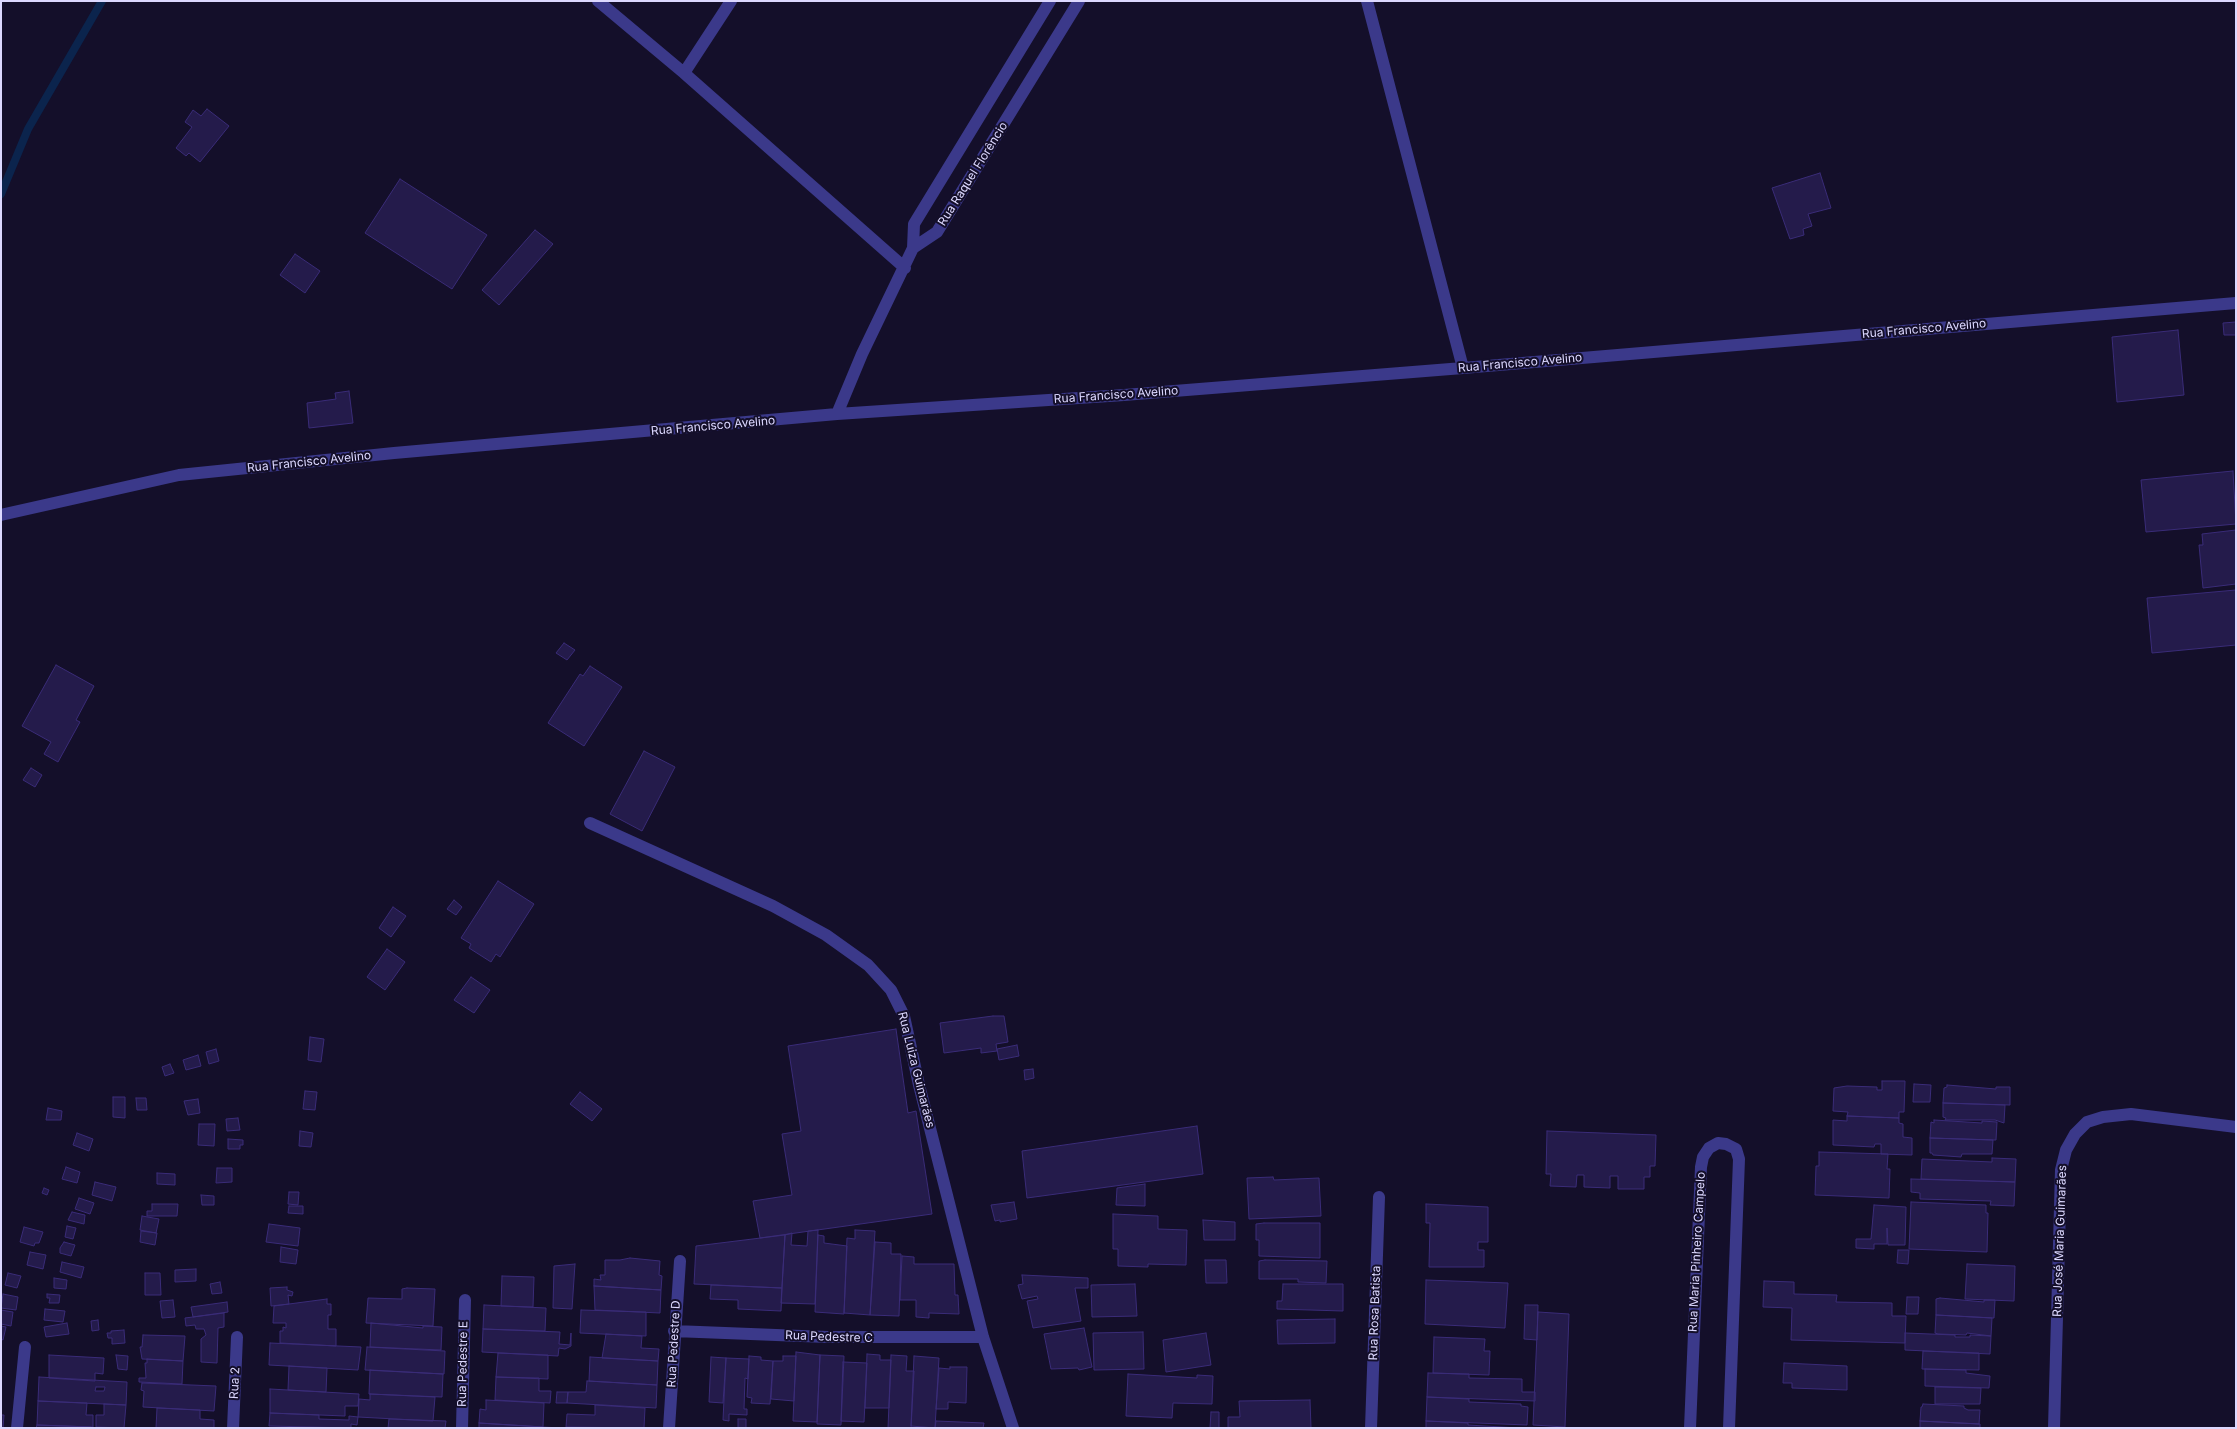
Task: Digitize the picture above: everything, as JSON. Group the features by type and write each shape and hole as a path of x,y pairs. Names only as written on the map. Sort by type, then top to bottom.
{"street":[{"path":"598,1 684,73 905,268"},
{"path":"684,73 731,1"},
{"name":"Rua Raquel Florêncio","path":"913,248 914,224 1050,1"},
{"name":"Rua Raquel Florêncio","path":"913,248 937,232 1080,1"},
{"path":"1367,1 1463,368"},
{"path":"837,414 862,354 913,248"},
{"name":"Rua Francisco Avelino","path":"1,515 179,475 394,453 837,414 1124,395 2236,303"},
{"name":"Rua Luiza Guimarães","path":"590,823 773,906 811,926 868,964 891,990 904,1016 919,1085 984,1338 1013,1428"},
{"name":"Rua José Maria Guimarães","path":"2054,1428 2061,1170 2066,1150 2075,1134 2087,1122 2103,1117 2131,1114 2236,1127"},
{"name":"Rua Maria Pinheiro Campelo","path":"1690,1428 1701,1167 1703,1156 1709,1148 1718,1143 1726,1144 1736,1149 1739,1168 1729,1428"},
{"name":"Rua Rosa Batista","path":"1371,1428 1378,1198"},
{"name":"Rua Pedestre D","path":"669,1428 680,1261"},
{"name":"Rua Pedestre E","path":"462,1428 465,1300"},
{"name":"Rua Pedestre C","path":"674,1331 827,1337 984,1338"},
{"name":"Rua 2","path":"233,1428 237,1338"},
{"path":"17,1428 25,1348"}],"building":[{"path":"207,109 229,126 200,162 189,153 186,156 176,148 192,127 185,122 193,110 201,116"},
{"path":"1820,173 1831,208 1808,214 1812,226 1803,229 1804,235 1790,239 1772,188"},
{"path":"400,179 487,235 452,289 365,233"},
{"path":"535,230 553,244 499,305 482,290"},
{"path":"295,254 320,271 305,293 280,275"},
{"path":"2236,322 2236,335 2224,335 2223,323"},
{"path":"2178,330 2184,395 2117,402 2112,337"},
{"path":"349,391 353,423 309,428 307,403 336,399 335,393"},
{"path":"2233,471 2236,524 2146,532 2141,480"},
{"path":"2236,530 2236,584 2203,588 2199,545 2203,545 2202,534"},
{"path":"2236,590 2236,645 2152,653 2147,598"},
{"path":"564,643 575,650 567,660 556,653"},
{"path":"56,665 94,686 76,720 80,722 58,762 44,754 51,742 22,726"},
{"path":"590,666 622,687 584,746 548,723 580,674 583,676"},
{"path":"644,751 675,767 642,831 610,814"},
{"path":"31,768 42,775 35,787 23,780"},
{"path":"498,881 534,904 500,957 496,954 491,962 469,948 471,944 461,938"},
{"path":"454,900 462,907 456,915 447,909"},
{"path":"393,907 406,916 391,937 379,928"},
{"path":"387,949 405,962 385,990 367,977"},
{"path":"471,977 490,990 474,1013 454,1000"},
{"path":"1004,1016 1008,1042 996,1044 997,1051 981,1053 981,1048 944,1053 940,1023"},
{"path":"896,1029 908,1113 916,1111 932,1214 760,1238 753,1201 792,1195 782,1134 801,1131 788,1046"},
{"path":"310,1037 324,1039 321,1062 308,1060"},
{"path":"1017,1045 1019,1056 999,1060 997,1049"},
{"path":"216,1049 219,1061 209,1064 206,1052"},
{"path":"198,1055 201,1066 186,1070 183,1060"},
{"path":"170,1064 174,1073 165,1076 162,1067"},
{"path":"1033,1069 1034,1078 1025,1080 1024,1070"},
{"path":"1882,1081 1905,1081 1904,1112 1899,1112 1899,1118 1847,1116 1848,1112 1833,1111 1834,1088 1847,1086 1877,1087 1877,1090 1882,1090"},
{"path":"1914,1084 1931,1085 1930,1102 1913,1102"},
{"path":"1947,1085 1996,1089 1996,1087 2010,1087 2010,1105 1943,1103 1944,1088"},
{"path":"305,1091 317,1092 315,1110 303,1109"},
{"path":"580,1092 602,1109 592,1121 570,1104"},
{"path":"113,1097 125,1097 125,1118 113,1117"},
{"path":"136,1098 146,1098 147,1110 137,1110"},
{"path":"198,1099 200,1113 188,1115 184,1101"},
{"path":"1943,1103 2005,1105 2004,1123 1995,1120 1945,1120 1946,1118 1943,1117"},
{"path":"48,1108 62,1111 61,1120 46,1120"},
{"path":"1847,1116 1899,1118 1899,1123 1903,1124 1903,1137 1912,1138 1912,1155 1881,1154 1881,1144 1875,1144 1874,1147 1833,1145 1833,1120 1847,1121"},
{"path":"238,1118 240,1130 227,1131 226,1119"},
{"path":"1934,1120 1997,1122 1996,1140 1930,1138 1931,1122 1934,1123"},
{"path":"199,1124 215,1124 214,1146 198,1145"},
{"path":"1197,1126 1203,1174 1027,1198 1022,1151"},
{"path":"300,1131 313,1133 311,1147 299,1146"},
{"path":"1547,1131 1656,1135 1655,1166 1650,1166 1650,1177 1644,1177 1644,1189 1618,1189 1618,1176 1610,1176 1610,1188 1584,1187 1584,1175 1577,1175 1576,1187 1550,1186 1551,1174 1546,1174"},
{"path":"77,1133 93,1139 89,1151 73,1145"},
{"path":"1930,1138 1993,1140 1992,1154 1962,1154 1961,1157 1933,1155 1930,1153"},
{"path":"228,1139 243,1140 243,1145 240,1145 240,1149 228,1149"},
{"path":"1819,1152 1888,1154 1887,1169 1890,1169 1889,1198 1815,1195 1816,1166 1819,1166"},
{"path":"1992,1158 2016,1159 2015,1182 1921,1179 1922,1159 1992,1162"},
{"path":"66,1167 80,1172 77,1183 62,1179"},
{"path":"217,1168 232,1168 232,1182 216,1183"},
{"path":"157,1173 175,1174 175,1185 157,1184"},
{"path":"1273,1177 1274,1180 1319,1178 1321,1216 1249,1219 1247,1178"},
{"path":"1911,1179 2015,1182 2014,1206 1990,1205 1991,1201 1920,1199 1920,1193 1911,1192"},
{"path":"95,1182 116,1187 112,1201 92,1195"},
{"path":"1145,1184 1145,1206 1116,1205 1117,1188"},
{"path":"44,1188 49,1190 47,1195 42,1193"},
{"path":"289,1192 299,1192 298,1205 288,1204"},
{"path":"201,1195 214,1196 214,1205 202,1205"},
{"path":"79,1198 94,1203 90,1214 75,1209"},
{"path":"1014,1202 1017,1219 995,1221 991,1205"},
{"path":"1911,1202 1986,1205 1986,1213 1988,1213 1987,1252 1909,1249"},
{"path":"152,1204 178,1204 177,1216 147,1216 147,1211 152,1211"},
{"path":"1426,1204 1488,1207 1488,1242 1478,1242 1478,1250 1484,1250 1484,1267 1429,1267 1430,1223 1426,1223"},
{"path":"1874,1205 1906,1207 1905,1245 1888,1245 1887,1228 1887,1244 1874,1244 1874,1249 1856,1248 1856,1239 1871,1239"},
{"path":"289,1206 303,1206 303,1214 288,1213"},
{"path":"72,1212 85,1215 84,1224 68,1220"},
{"path":"1113,1214 1158,1216 1158,1229 1187,1230 1186,1265 1148,1264 1148,1267 1118,1266 1118,1249 1113,1249"},
{"path":"142,1216 159,1219 156,1233 140,1230"},
{"path":"1203,1220 1235,1222 1235,1240 1204,1240"},
{"path":"1320,1223 1320,1258 1259,1256 1256,1224"},
{"path":"269,1224 300,1228 298,1246 266,1242"},
{"path":"67,1226 76,1228 73,1239 65,1237"},
{"path":"24,1227 43,1232 39,1243 35,1243 34,1246 20,1242"},
{"path":"818,1230 815,1304 781,1303 785,1235 792,1233 791,1245 807,1246 808,1231"},
{"path":"855,1230 875,1231 870,1315 844,1313 847,1238 855,1239"},
{"path":"141,1231 157,1233 155,1245 140,1242"},
{"path":"785,1235 782,1288 694,1284 696,1246"},
{"path":"818,1235 824,1236 824,1243 847,1246 844,1314 815,1312"},
{"path":"64,1242 75,1245 71,1256 60,1253 60,1248"},
{"path":"875,1242 891,1243 891,1254 901,1254 899,1316 870,1315"},
{"path":"281,1247 298,1250 296,1264 280,1262"},
{"path":"1898,1250 1909,1250 1908,1264 1897,1263"},
{"path":"30,1252 46,1255 43,1269 27,1265"},
{"path":"902,1256 914,1257 914,1264 954,1264 955,1295 958,1295 959,1314 929,1313 929,1318 916,1317 916,1300 900,1300"},
{"path":"630,1258 660,1261 661,1290 594,1286 594,1279 601,1280 600,1275 605,1275 605,1260"},
{"path":"1205,1260 1226,1260 1227,1283 1206,1283"},
{"path":"1259,1261 1327,1261 1326,1283 1298,1282 1298,1279 1259,1279"},
{"path":"62,1262 84,1267 81,1278 60,1272"},
{"path":"575,1264 572,1309 553,1308 554,1266"},
{"path":"1967,1264 2015,1266 2014,1301 1965,1299"},
{"path":"196,1269 196,1281 175,1282 175,1270"},
{"path":"8,1273 21,1276 17,1288 5,1285"},
{"path":"145,1273 160,1273 161,1295 145,1295"},
{"path":"1022,1275 1088,1278 1088,1288 1075,1288 1081,1321 1033,1328 1027,1301 1038,1299 1037,1296 1022,1299 1018,1285 1023,1284"},
{"path":"502,1276 534,1277 533,1307 501,1306"},
{"path":"54,1278 67,1280 66,1289 54,1288"},
{"path":"1426,1280 1508,1283 1505,1328 1425,1324"},
{"path":"1764,1281 1794,1282 1794,1294 1837,1295 1836,1302 1892,1303 1892,1316 1906,1316 1905,1343 1791,1340 1792,1308 1763,1307"},
{"path":"220,1282 222,1293 212,1294 210,1284"},
{"path":"1135,1284 1137,1316 1092,1317 1091,1285"},
{"path":"1283,1284 1343,1284 1343,1311 1277,1309 1277,1301 1282,1301"},
{"path":"711,1285 782,1288 781,1311 738,1309 738,1300 710,1299"},
{"path":"594,1286 661,1290 660,1313 595,1310"},
{"path":"287,1287 287,1290 293,1292 292,1296 288,1295 289,1304 271,1306 270,1288"},
{"path":"402,1289 435,1289 433,1326 366,1323 368,1298 402,1299"},
{"path":"3,1294 18,1297 16,1310 1,1308"},
{"path":"47,1294 60,1295 59,1303 49,1303 50,1298 47,1298"},
{"path":"1907,1297 1919,1297 1918,1314 1906,1314"},
{"path":"327,1299 327,1304 331,1304 331,1315 328,1315 328,1329 336,1329 336,1346 280,1343 280,1331 283,1331 283,1327 286,1328 286,1323 273,1323 274,1306"},
{"path":"1936,1299 1984,1302 1984,1300 1995,1300 1994,1318 1936,1315"},
{"path":"173,1300 175,1317 162,1318 160,1301"},
{"path":"227,1302 228,1312 193,1317 191,1307"},
{"path":"484,1305 546,1308 545,1331 483,1329"},
{"path":"1525,1305 1538,1305 1537,1340 1524,1339"},
{"path":"45,1309 65,1311 63,1322 44,1320"},
{"path":"1,1310 13,1312 11,1326 1,1324"},
{"path":"581,1310 646,1312 646,1336 580,1333"},
{"path":"1538,1312 1569,1314 1565,1427 1533,1425"},
{"path":"224,1313 224,1327 218,1328 217,1363 201,1362 201,1339 206,1335 204,1329 196,1329 195,1325 186,1326 185,1318"},
{"path":"1936,1315 1992,1318 1991,1336 1967,1333 1966,1335 1935,1333"},
{"path":"1335,1319 1335,1343 1278,1344 1277,1320"},
{"path":"98,1320 99,1330 92,1331 91,1321"},
{"path":"67,1323 69,1334 46,1337 44,1327"},
{"path":"371,1323 423,1328 423,1326 442,1327 441,1350 370,1347"},
{"path":"1,1326 6,1327 3,1340 1,1339"},
{"path":"1084,1328 1092,1367 1079,1370 1078,1368 1051,1369 1044,1334"},
{"path":"483,1329 560,1332 559,1344 570,1345 571,1333 571,1346 565,1349 559,1348 558,1356 482,1352"},
{"path":"124,1330 125,1343 112,1344 112,1338 108,1338 107,1333"},
{"path":"1143,1332 1144,1369 1094,1370 1093,1333"},
{"path":"1206,1333 1211,1365 1166,1372 1163,1340"},
{"path":"1905,1333 1955,1335 1955,1337 1970,1337 1970,1335 1991,1336 1990,1354 1905,1350"},
{"path":"606,1334 642,1336 641,1348 659,1349 658,1361 602,1358"},
{"path":"143,1335 185,1336 183,1361 142,1359 140,1347 142,1347"},
{"path":"1434,1337 1485,1339 1484,1351 1490,1351 1489,1375 1433,1373"},
{"path":"270,1343 361,1347 358,1370 269,1365"},
{"path":"367,1347 445,1351 444,1374 365,1370"},
{"path":"1923,1351 1979,1353 1979,1370 1922,1369"},
{"path":"796,1352 820,1355 817,1422 793,1421"},
{"path":"498,1353 548,1355 548,1379 496,1377"},
{"path":"867,1354 880,1355 880,1360 891,1360 889,1408 865,1408"},
{"path":"49,1355 104,1358 103,1374 95,1373 95,1381 49,1378"},
{"path":"116,1355 128,1356 127,1370 118,1369"},
{"path":"820,1355 844,1356 841,1425 817,1424"},
{"path":"891,1355 907,1356 906,1371 914,1371 911,1428 888,1428"},
{"path":"749,1356 773,1361 770,1404 751,1403 752,1398 747,1397"},
{"path":"783,1356 796,1356 794,1401 771,1399 773,1361 783,1361"},
{"path":"914,1356 939,1358 935,1428 911,1426"},
{"path":"590,1357 658,1361 657,1385 589,1381"},
{"path":"711,1357 726,1358 723,1403 709,1402"},
{"path":"726,1358 749,1359 748,1379 745,1378 744,1409 747,1409 747,1415 729,1414 729,1421 723,1420"},
{"path":"147,1359 183,1361 182,1384 139,1382 139,1378 146,1378 145,1363 147,1363"},
{"path":"843,1362 867,1363 864,1422 841,1421"},
{"path":"1784,1363 1847,1366 1847,1390 1792,1388 1792,1383 1783,1383"},
{"path":"289,1366 327,1368 326,1392 288,1390"},
{"path":"950,1367 967,1367 966,1403 948,1402 948,1409 936,1409 939,1368 950,1369"},
{"path":"1925,1369 1966,1370 1966,1373 1990,1376 1989,1388 1925,1386"},
{"path":"370,1370 443,1374 442,1397 369,1394"},
{"path":"1428,1373 1469,1374 1469,1378 1522,1379 1522,1392 1535,1392 1535,1401 1427,1397"},
{"path":"1128,1374 1197,1378 1197,1375 1213,1376 1212,1404 1173,1403 1172,1418 1126,1416"},
{"path":"39,1377 127,1382 126,1405 38,1401","holes":["96,1387 105,1387 104,1391 95,1391"]},
{"path":"496,1377 539,1378 539,1391 551,1391 550,1403 495,1400"},
{"path":"587,1381 657,1385 656,1408 567,1403 568,1392 586,1392"},
{"path":"142,1383 216,1386 214,1411 143,1407 144,1391 141,1390"},
{"path":"1935,1387 1981,1388 1980,1404 1935,1404"},
{"path":"270,1389 359,1394 358,1406 345,1406 345,1416 270,1413"},
{"path":"557,1392 568,1392 567,1403 556,1403"},
{"path":"370,1394 435,1397 433,1421 358,1417 359,1399 370,1400"},
{"path":"1427,1397 1469,1399 1469,1402 1521,1404 1521,1406 1528,1407 1527,1425 1426,1421"},
{"path":"486,1400 544,1403 543,1427 479,1423 480,1409 486,1410"},
{"path":"1310,1400 1311,1428 1228,1428 1228,1417 1240,1417 1239,1401"},
{"path":"38,1401 87,1403 86,1415 93,1415 93,1427 37,1425"},
{"path":"104,1404 126,1405 124,1428 96,1427 96,1415 104,1415"},
{"path":"1923,1404 1964,1406 1968,1410 1980,1410 1979,1424 1920,1421"},
{"path":"595,1405 645,1408 644,1428 566,1427 567,1414 595,1415"},
{"path":"157,1408 200,1410 200,1419 214,1420 214,1428 156,1428"},
{"path":"1211,1412 1219,1412 1219,1428 1210,1428"},
{"path":"270,1413 319,1415 319,1419 349,1420 349,1416 358,1417 357,1425 351,1424 351,1428 269,1426"},
{"path":"1,1415 4,1415 3,1428 1,1428"},
{"path":"389,1419 446,1421 445,1428 388,1428"},
{"path":"738,1419 746,1419 746,1428 738,1428"},
{"path":"936,1421 984,1423 983,1428 935,1428"},
{"path":"1426,1421 1468,1423 1468,1425 1519,1428 1426,1428"},
{"path":"1920,1421 1980,1424 1980,1428 1920,1428"},
{"path":"479,1423 543,1427 560,1428 479,1428"},
{"path":"37,1425 91,1427 91,1428 36,1428"}],"waterway":[{"path":"1,194 28,129 102,1"}]}
